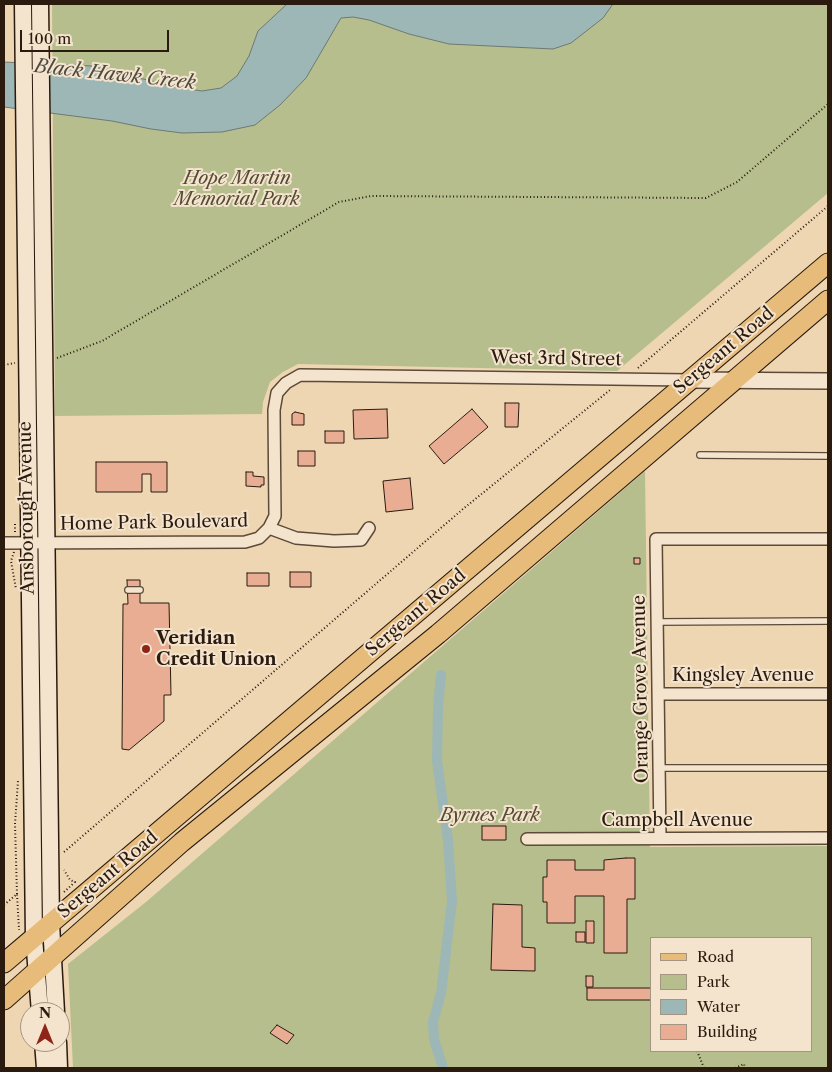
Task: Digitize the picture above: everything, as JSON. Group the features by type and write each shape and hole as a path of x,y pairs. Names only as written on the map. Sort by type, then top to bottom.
{"main road":[{"name":"Ansborough Avenue","path":"23,4 29,542 29,932 39,1002"},
{"name":"Ansborough Avenue","path":"40,4 48,542 51,924 55,1002"},
{"name":"Sergeant Road","path":"4,963 29,932 51,924 828,263"},
{"name":"Sergeant Road","path":"4,1000 182,842 438,634 828,300"},
{"path":"44,1052 45,1068"},
{"path":"58,1052 59,1068"}],"street":[{"name":"West 3rd Street","path":"269,528 275,516 276,501 274,410 277,393 286,383 300,375 828,381"},
{"name":"Home Park Boulevard","path":"48,542 245,542 259,538 269,528 296,538 334,541 361,540 369,528"},
{"name":"Orange Grove Avenue","path":"660,838 656,539 828,539"},
{"path":"4,543 48,542"},
{"name":"Kingsley Avenue","path":"658,694 828,694"},
{"name":"Campbell Avenue","path":"527,839 828,838"}],"lane":[{"path":"700,455 828,456"},
{"path":"128,590 140,590"},
{"path":"657,622 828,621"},
{"path":"659,768 828,768"}],"path":[{"path":"45,360 55,359 102,340 339,202 371,196 706,198 736,182 828,104"},
{"path":"634,371 828,206"},
{"path":"4,365 26,362"},
{"path":"62,854 463,509 606,393"},
{"path":"64,869 70,880 75,882 71,886"},
{"path":"4,905 17,894 19,931 29,932"},
{"path":"697,1052 704,1068"},
{"path":"736,1068 744,1064 745,1068"}],"green space":[{"name":"Hope Martin Memorial Park","path":"52,4 828,4 828,193 617,371 298,364 270,382 263,402 262,414 55,416"},
{"name":"Byrnes Park","path":"645,471 650,847 828,846 828,1068 73,1068 68,964 146,902"}],"water":[{"name":"Black Hawk Creek","path":"287,4 613,4 603,18 571,43 553,49 449,44 409,34 369,20 353,17 341,18 306,78 280,105 255,125 222,132 182,133 112,121 4,107 4,62 92,66 175,87 202,91 221,88 237,76 249,56 258,31"}],"building":[{"path":"505,403 519,403 518,427 505,427"},
{"path":"387,409 388,438 354,439 353,410"},
{"path":"472,409 488,427 444,464 429,446"},
{"path":"295,412 304,414 304,425 292,425 292,414"},
{"path":"325,431 344,431 344,443 325,443"},
{"path":"298,451 315,451 315,466 298,466"},
{"path":"96,462 167,462 167,492 151,492 151,474 142,474 142,492 96,492"},
{"path":"246,472 253,472 253,476 264,477 264,485 261,485 261,487 246,486"},
{"path":"410,478 413,509 386,512 383,481"},
{"path":"634,558 640,558 640,564 634,564"},
{"path":"290,572 311,572 311,587 290,587"},
{"path":"247,573 269,573 269,586 247,586"},
{"name":"Veridian Credit Union","path":"127,580 140,580 140,603 169,603 171,695 164,695 164,721 129,750 122,749 123,604 128,604"},
{"path":"482,826 506,826 506,840 482,840"},
{"path":"635,858 635,899 627,899 627,953 604,953 604,896 575,896 575,923 547,923 547,902 543,902 543,877 547,877 547,860 575,860 575,870 604,870 604,860"},
{"path":"493,904 522,905 522,947 535,948 535,971 491,970"},
{"path":"586,921 594,921 594,943 586,943"},
{"path":"576,932 585,932 585,942 576,942"},
{"path":"586,976 593,976 593,987 586,987"},
{"path":"587,988 650,988 650,1000 587,1000"},
{"path":"277,1025 294,1035 287,1044 270,1033"}],"waterway":[{"path":"441,675 438,707 437,761 448,840 452,901 441,993 433,1022 434,1039 443,1068"}],"place":[{"name":"Veridian Credit Union","path":"146,649"}]}
